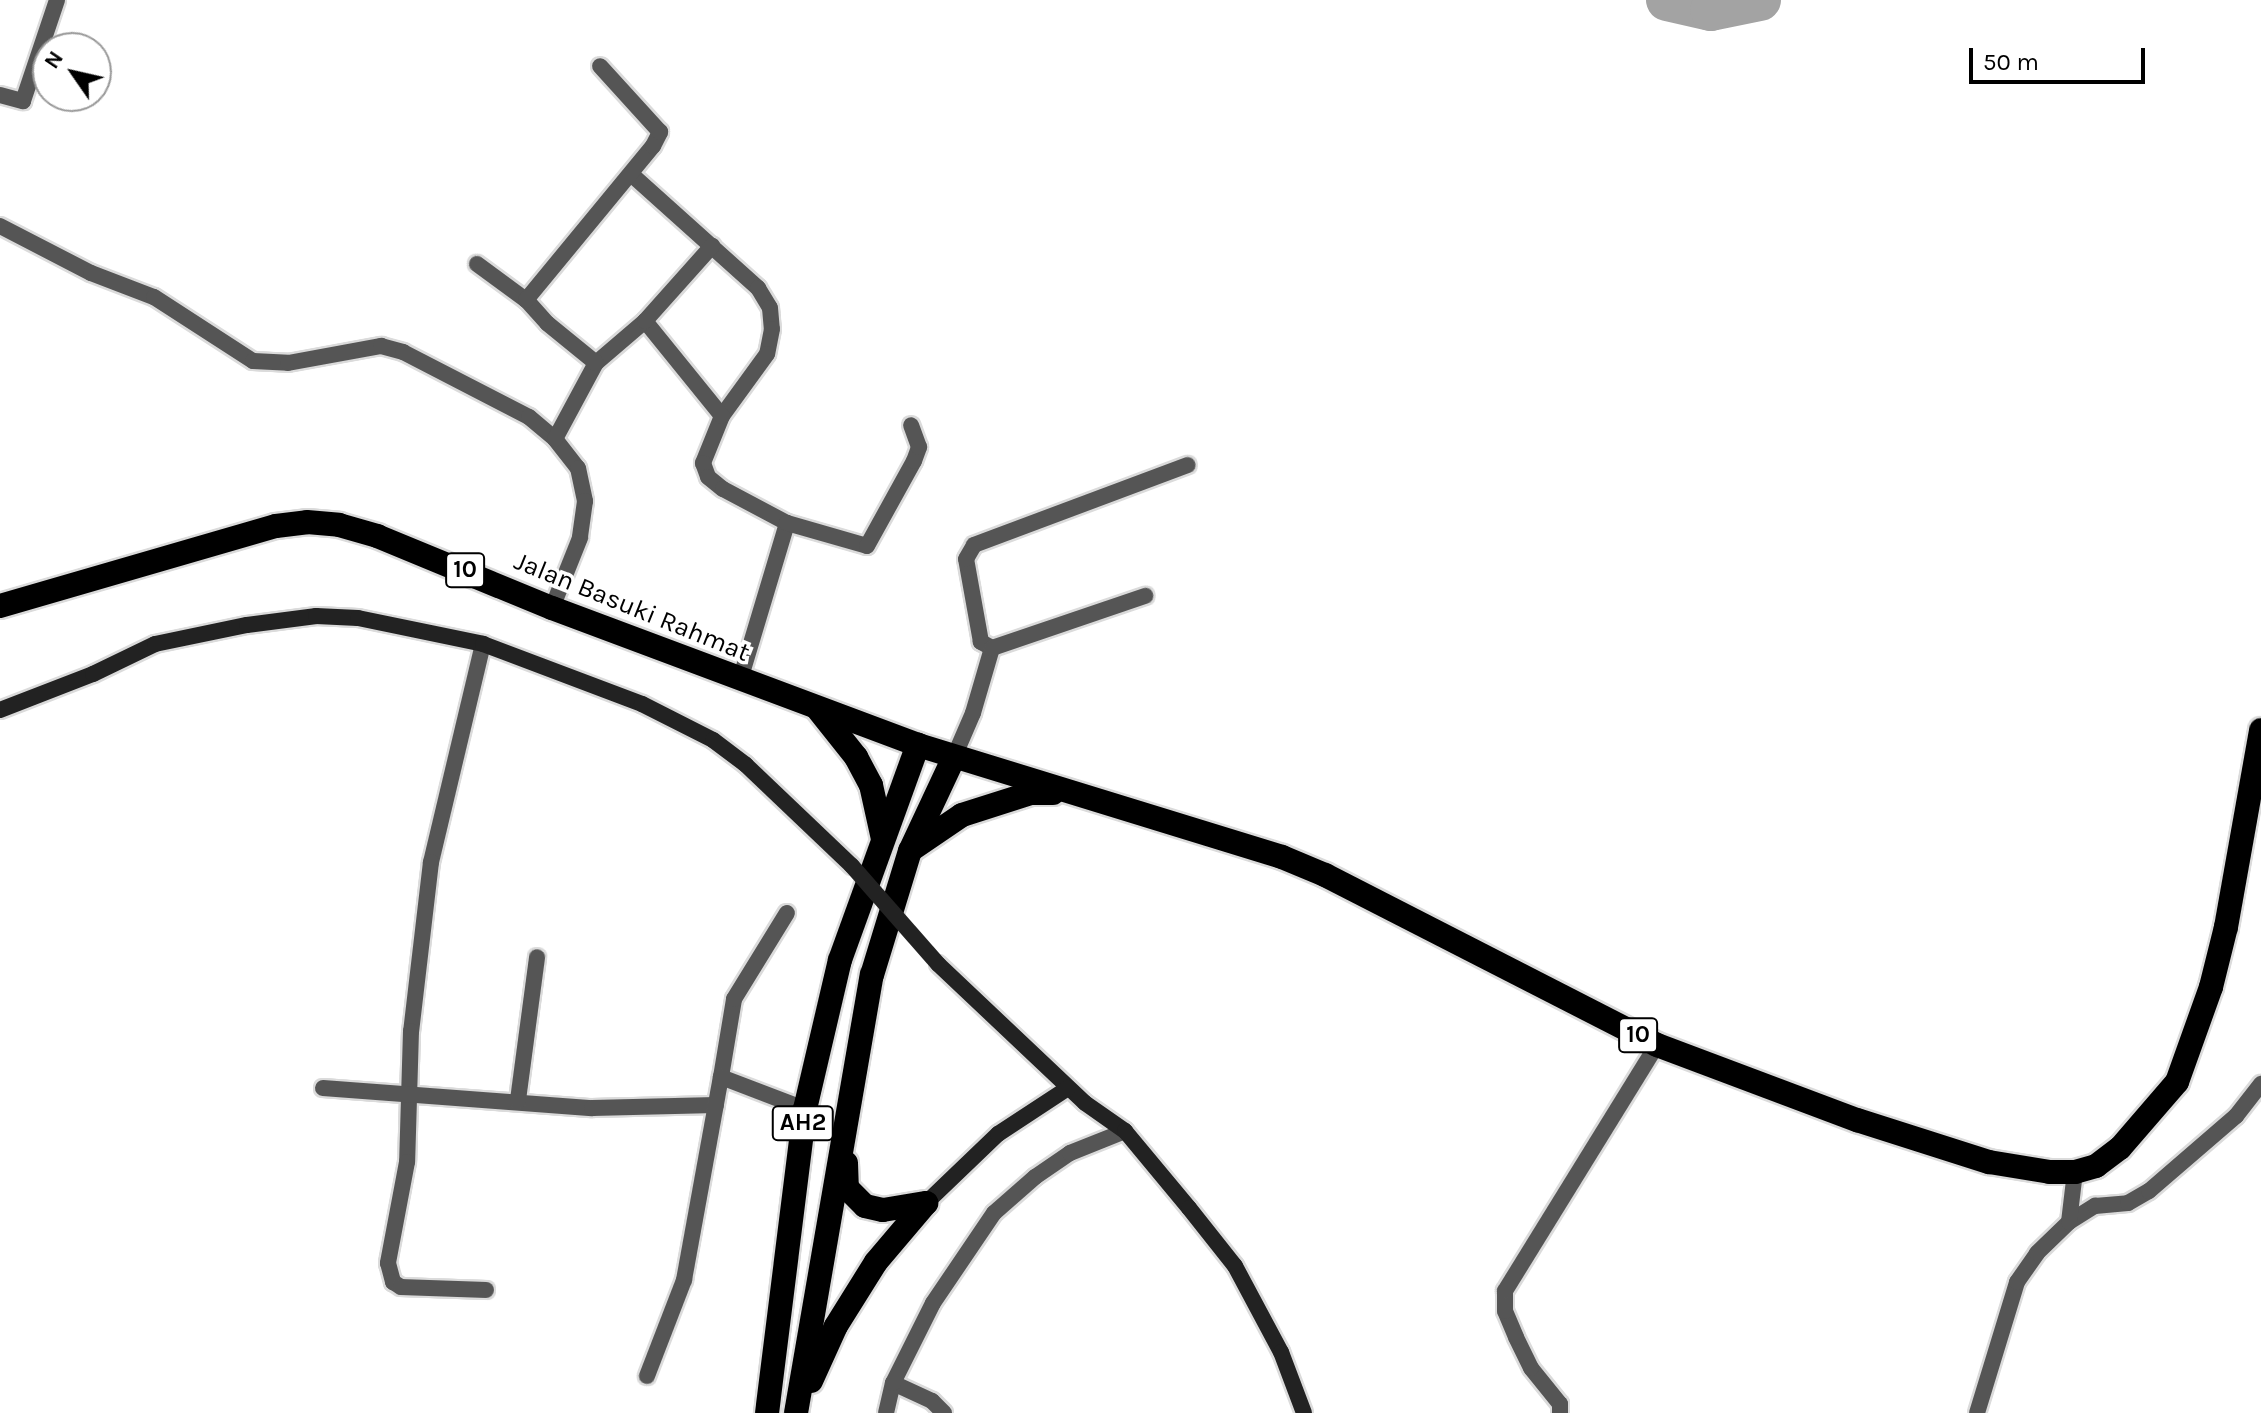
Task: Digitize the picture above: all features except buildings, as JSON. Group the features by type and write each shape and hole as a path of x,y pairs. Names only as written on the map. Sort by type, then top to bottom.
{"highway":[{"name":"Jalan Basuki Rahmat","path":"0,606 248,533 307,522 339,525 404,545 552,608 918,745"},
{"path":"817,708 856,757 871,785 883,842"},
{"name":"10","path":"918,745 1067,793 1180,824 1311,869 1657,1045 1857,1120 1989,1162 2050,1172 2075,1172 2096,1166 2120,1148 2177,1082 2211,987 2261,730"},
{"name":"AH2","path":"767,1413 805,1109 840,960 918,745"},
{"name":"AH2","path":"844,1132 872,975 910,851 954,757"},
{"path":"910,851 962,815 1031,793 1067,793"},
{"path":"844,1132 847,1188 854,1198 883,1210 926,1203"},
{"path":"796,1413 844,1132"},
{"path":"796,1413 836,1326 876,1262 926,1203"}],"street":[{"path":"0,95 23,102 57,0"},
{"path":"526,300 631,174 660,132 600,66"},
{"path":"631,174 758,288 770,308 772,323 767,354 722,416 703,463 708,477 723,489 787,523 867,546 914,461 919,447 911,425"},
{"path":"0,226 91,273 154,297 253,361 288,363 381,346 403,352 529,417 555,439 578,468 585,501 580,538 552,608"},
{"path":"555,439 596,363 645,321 712,246"},
{"path":"477,264 526,300 547,323 596,363"},
{"path":"645,321 722,416"},
{"path":"1145,596 992,648 981,642 966,559 974,545 1188,465"},
{"path":"740,680 787,523"},
{"path":"0,710 93,674 155,644 247,625 316,616 358,618 483,644 642,704 713,740 852,866 938,964 1068,1088 1125,1131 1235,1266 1281,1352 1304,1413"},
{"path":"483,644 431,862 411,1031 407,1162 388,1273 393,1282 401,1287 486,1290"},
{"path":"954,757 973,713 992,648"},
{"path":"647,1376 684,1280 734,999 787,913"},
{"path":"518,1100 537,957"},
{"path":"1560,1413 1560,1404 1531,1368 1510,1324 1505,1311 1505,1291 1657,1045"},
{"path":"721,1077 805,1109"},
{"path":"1977,1413 2017,1282 2037,1253 2069,1222 2095,1206 2128,1203 2149,1191 2236,1116 2261,1084"},
{"path":"323,1088 495,1102 518,1100 592,1108 716,1105"},
{"path":"926,1203 998,1134 1068,1088"},
{"path":"886,1413 893,1383 933,1303 994,1213 1035,1177 1070,1153 1125,1131"},
{"path":"2069,1222 2075,1172"},
{"path":"893,1383 932,1401 944,1413"}],"waterway":[{"path":"1667,0 1711,10 1760,0"}]}
